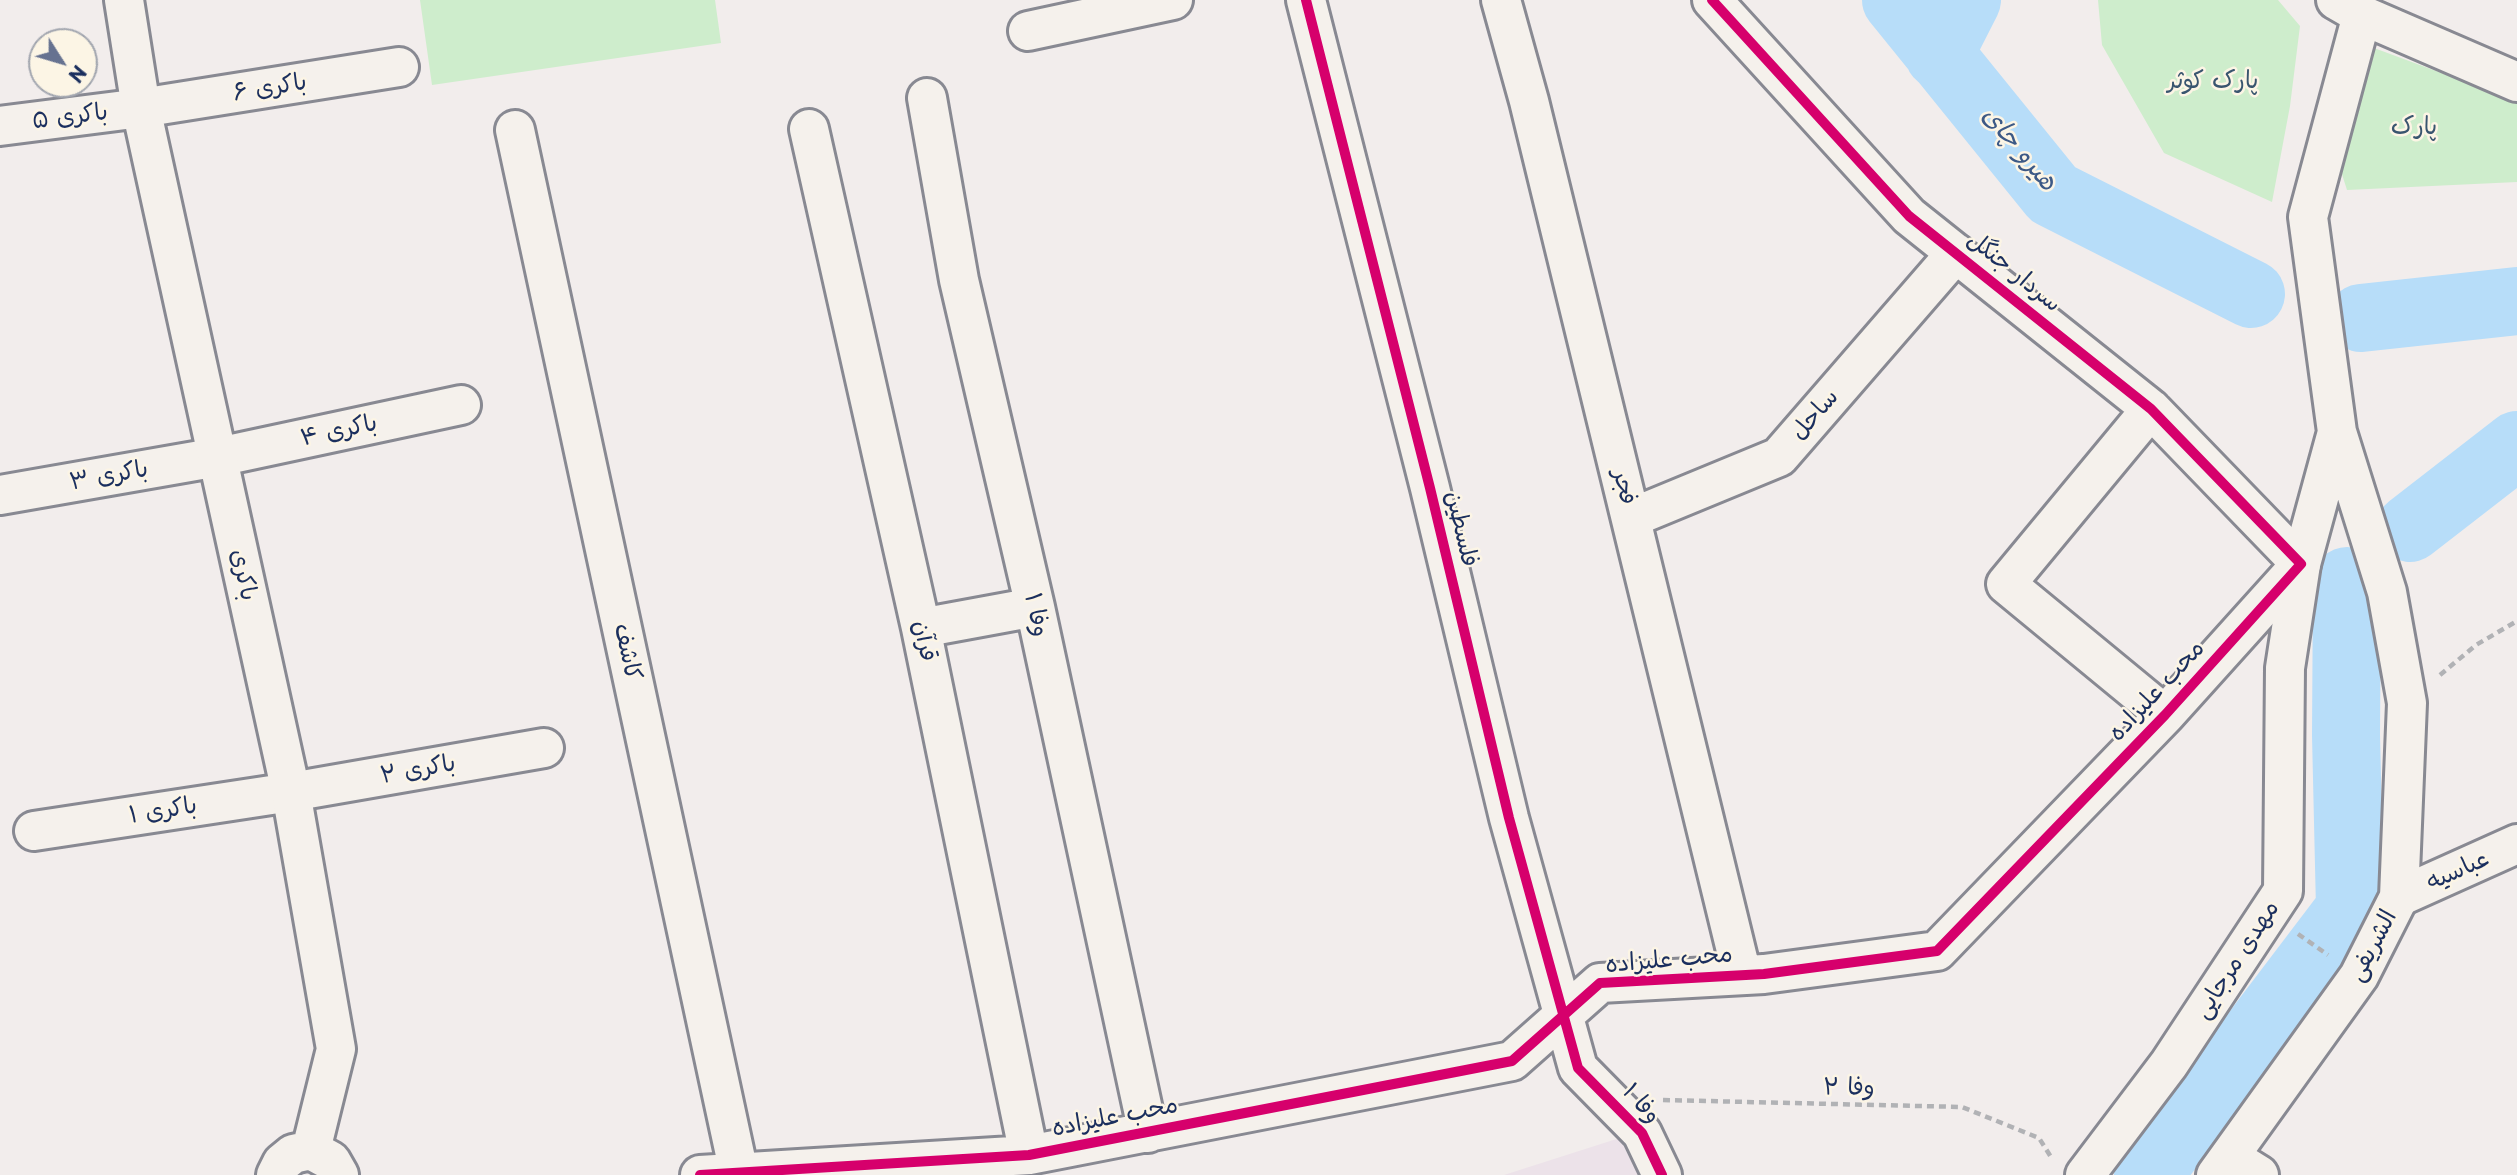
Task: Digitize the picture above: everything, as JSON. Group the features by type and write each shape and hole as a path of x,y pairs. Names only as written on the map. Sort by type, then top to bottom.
{"street":[{"name":"باکری","path":"124,0 141,108 291,792 335,1049 325,1163"},
{"path":"1028,31 1172,0"},
{"name":"فلسطین","path":"1306,0 1430,488 1509,818 1578,1068"},
{"name":"فجر","path":"1501,0 1742,975"},
{"name":"سردار جنگل","path":"1712,0 1909,216 2151,409 2301,564"},
{"path":"2337,432 2308,217 2349,8 2517,82"},
{"name":"باکری ۶","path":"141,108 399,68"},
{"name":"وفا ۱","path":"927,97 959,280 1035,607 1148,1133"},
{"name":"باکری ۵","path":"0,126 141,108"},
{"name":"قرآن","path":"810,129 921,628 1029,1155"},
{"name":"کاشف","path":"514,130 739,1173"},
{"name":"ساحل","path":"1631,518 1779,457 1956,253"},
{"name":"باکری ۴","path":"218,457 461,405"},
{"path":"2151,409 2006,584 2165,715"},
{"name":"مهدی مرجایی","path":"2071,1170 2169,1064 2283,891 2285,668 2301,564 2337,432"},
{"name":"الشریفی","path":"2235,1169 2359,976 2399,897 2407,703 2387,592 2337,432"},
{"name":"باکری ۳","path":"0,495 218,457"},
{"name":"محب علیزاده","path":"699,1175 1029,1155 1512,1061 1600,983 1742,975 1937,951 2165,715 2301,564"},
{"path":"921,628 1035,607"},
{"name":"باکری ۲","path":"291,792 544,748"},
{"name":"باکری ۱","path":"34,831 291,792"},
{"name":"عباسیه","path":"2399,897 2517,844"},
{"name":"وفا ۱","path":"1578,1068 1642,1133 1662,1175"},
{"path":"276,1175 282,1163 293,1154 325,1163"}],"path":[{"path":"2407,703 2476,645 2517,621"},
{"path":"2269,913 2359,976"}],"shaded area":[{"path":"1629,1135 1648,1175 1504,1175"}],"green space":[{"path":"420,0 715,0 721,43 432,85"},
{"name":"پارک کوثر","path":"2098,0 2278,0 2300,26 2290,106 2272,202 2164,153 2102,45"},
{"name":"پارک","path":"2374,48 2517,101 2517,182 2347,190 2340,168"}],"waterway":[{"name":"هیرو چای","path":"1896,0 2053,194 2251,294"},
{"path":"1939,55 1967,0"},
{"name":"هیرو چای","path":"2361,318 2517,301"},
{"path":"2410,528 2517,445"},
{"path":"2148,1175 2350,909 2346,735 2347,581"}],"cycle path":[{"path":"1306,0 1430,488 1509,818 1578,1068 1642,1133 1662,1175"},
{"path":"700,1175 1029,1155 1512,1061 1600,983 1764,974 1937,951 2165,715 2301,564 2151,409 1909,216 1712,0"}]}
